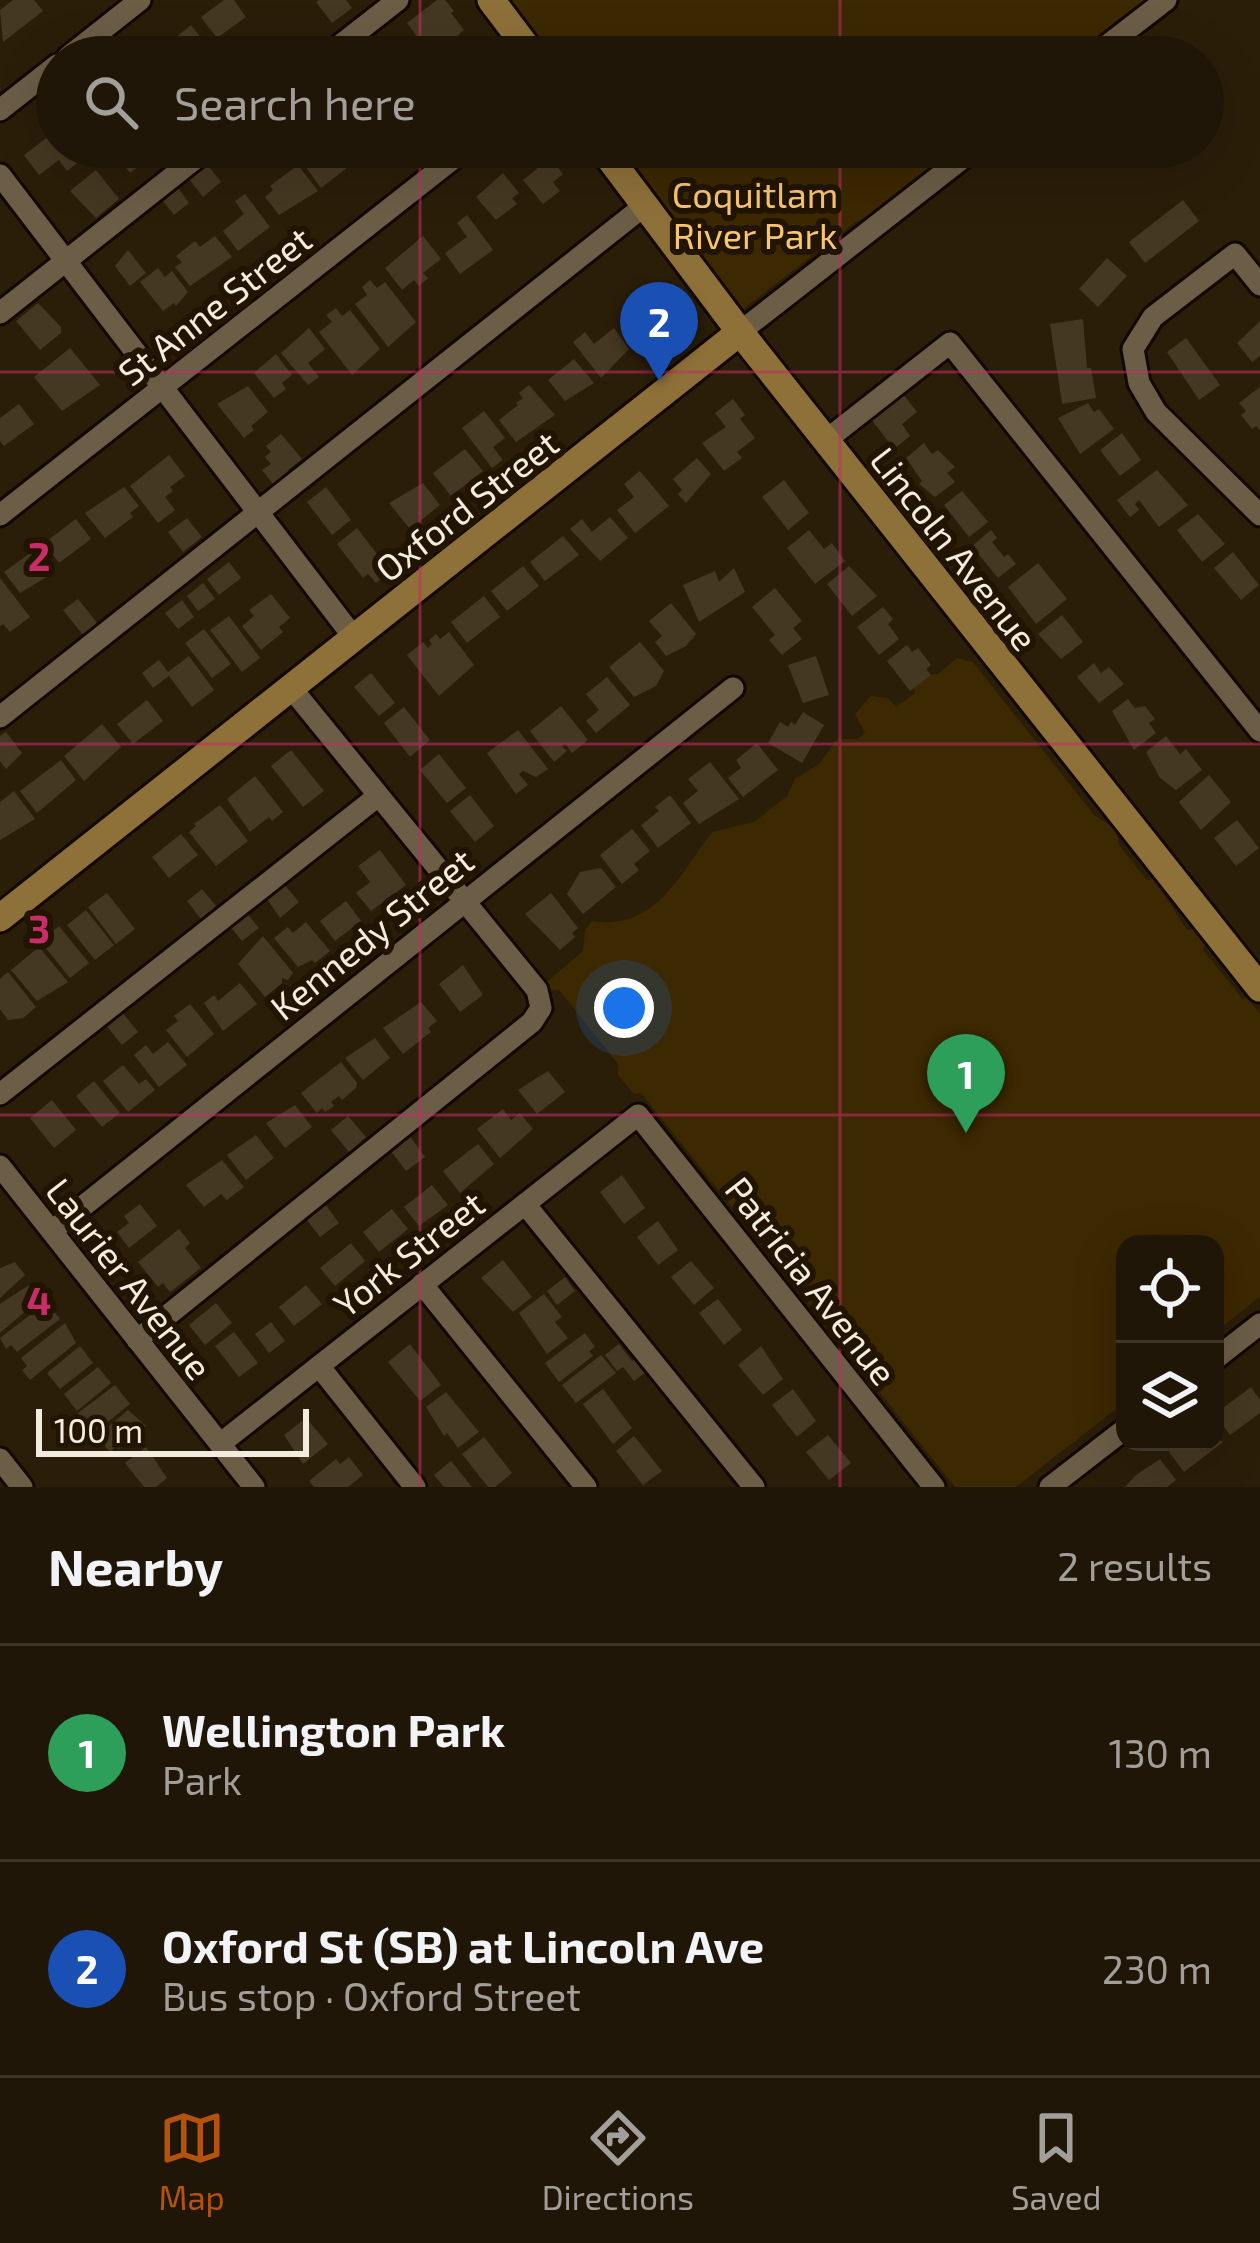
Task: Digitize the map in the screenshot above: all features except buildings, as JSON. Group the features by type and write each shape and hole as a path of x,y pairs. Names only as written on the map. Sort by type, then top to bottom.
{"main road":[{"path":"491,0 518,36"},
{"name":"Lincoln Avenue","path":"616,168 825,441 1260,988"},
{"name":"Oxford Street","path":"2,913 356,639 740,332"}],"street":[{"path":"95,36 140,0"},
{"path":"352,36 398,0"},
{"path":"1119,36 1166,0"},
{"path":"0,110 36,82"},
{"path":"0,313 184,168"},
{"name":"St Anne Street","path":"0,514 441,168"},
{"name":"Oxford Street","path":"740,332 949,168"},
{"path":"0,175 356,639"},
{"path":"0,717 644,206"},
{"path":"1260,284 1235,254 1153,317 1133,349 1139,383 1156,412 1260,515"},
{"path":"825,441 950,343 1260,731"},
{"name":"Kennedy Street","path":"52,1232 733,688"},
{"path":"137,1340 532,1022 542,1007 537,990 292,689"},
{"path":"0,1094 377,796"},
{"name":"York Street","path":"220,1444 638,1115"},
{"name":"Patricia Avenue","path":"638,1115 934,1487"},
{"name":"Laurier Avenue","path":"0,1166 254,1487"},
{"path":"525,1204 754,1487"},
{"path":"422,1284 586,1487"},
{"path":"1224,1352 1260,1324"},
{"path":"319,1366 415,1487"},
{"path":"1050,1487 1116,1436"},
{"path":"0,1459 22,1487"}],"green space":[{"path":"511,0 1147,0 1105,36 538,36"},
{"name":"Coquitlam River Park","path":"636,168 931,168 881,213 856,222 742,310 680,227 668,225 657,209 655,194"},
{"path":"957,658 973,662 1094,815 1116,829 1119,845 1147,880 1154,879 1187,930 1194,929 1206,942 1203,950 1260,1013 1260,1297 1224,1325 1224,1235 1116,1235 1116,1409 1016,1487 955,1487 641,1093 634,1094 618,1075 618,1064 559,990 547,991 542,986 583,951 585,930 592,921 615,922 650,908 677,881 712,832 754,822 787,796 795,779 819,764 837,739 857,739 865,733 855,714 871,696 888,698 896,707 915,693 913,686 922,675 938,674"}],"place":[{"name":"Oxford St (SB) at Lincoln Ave","path":"659,381"},
{"name":"Wellington Park","path":"966,1133"}]}
